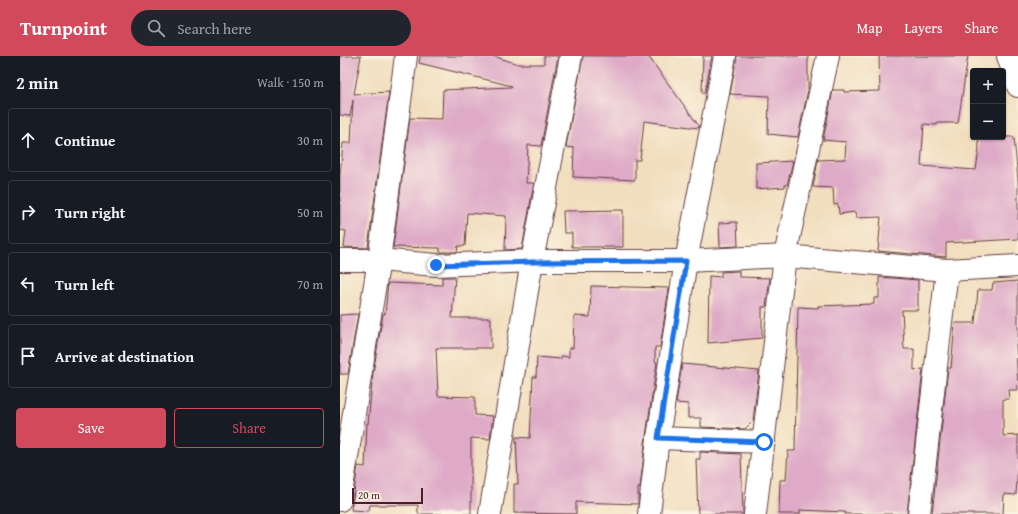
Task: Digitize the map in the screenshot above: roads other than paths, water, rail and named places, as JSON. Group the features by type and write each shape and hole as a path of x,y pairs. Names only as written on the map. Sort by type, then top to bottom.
{"street":[{"path":"340,500 379,260 406,56"},
{"path":"490,514 532,262 571,56"},
{"path":"649,514 658,438 686,261 724,56"},
{"path":"755,514 785,256 828,56"},
{"path":"1008,56 1018,86"},
{"path":"340,260 379,260 436,265 532,262 686,261 785,256 947,270 1018,266"},
{"path":"919,514 947,270"},
{"path":"658,438 764,442"}]}
